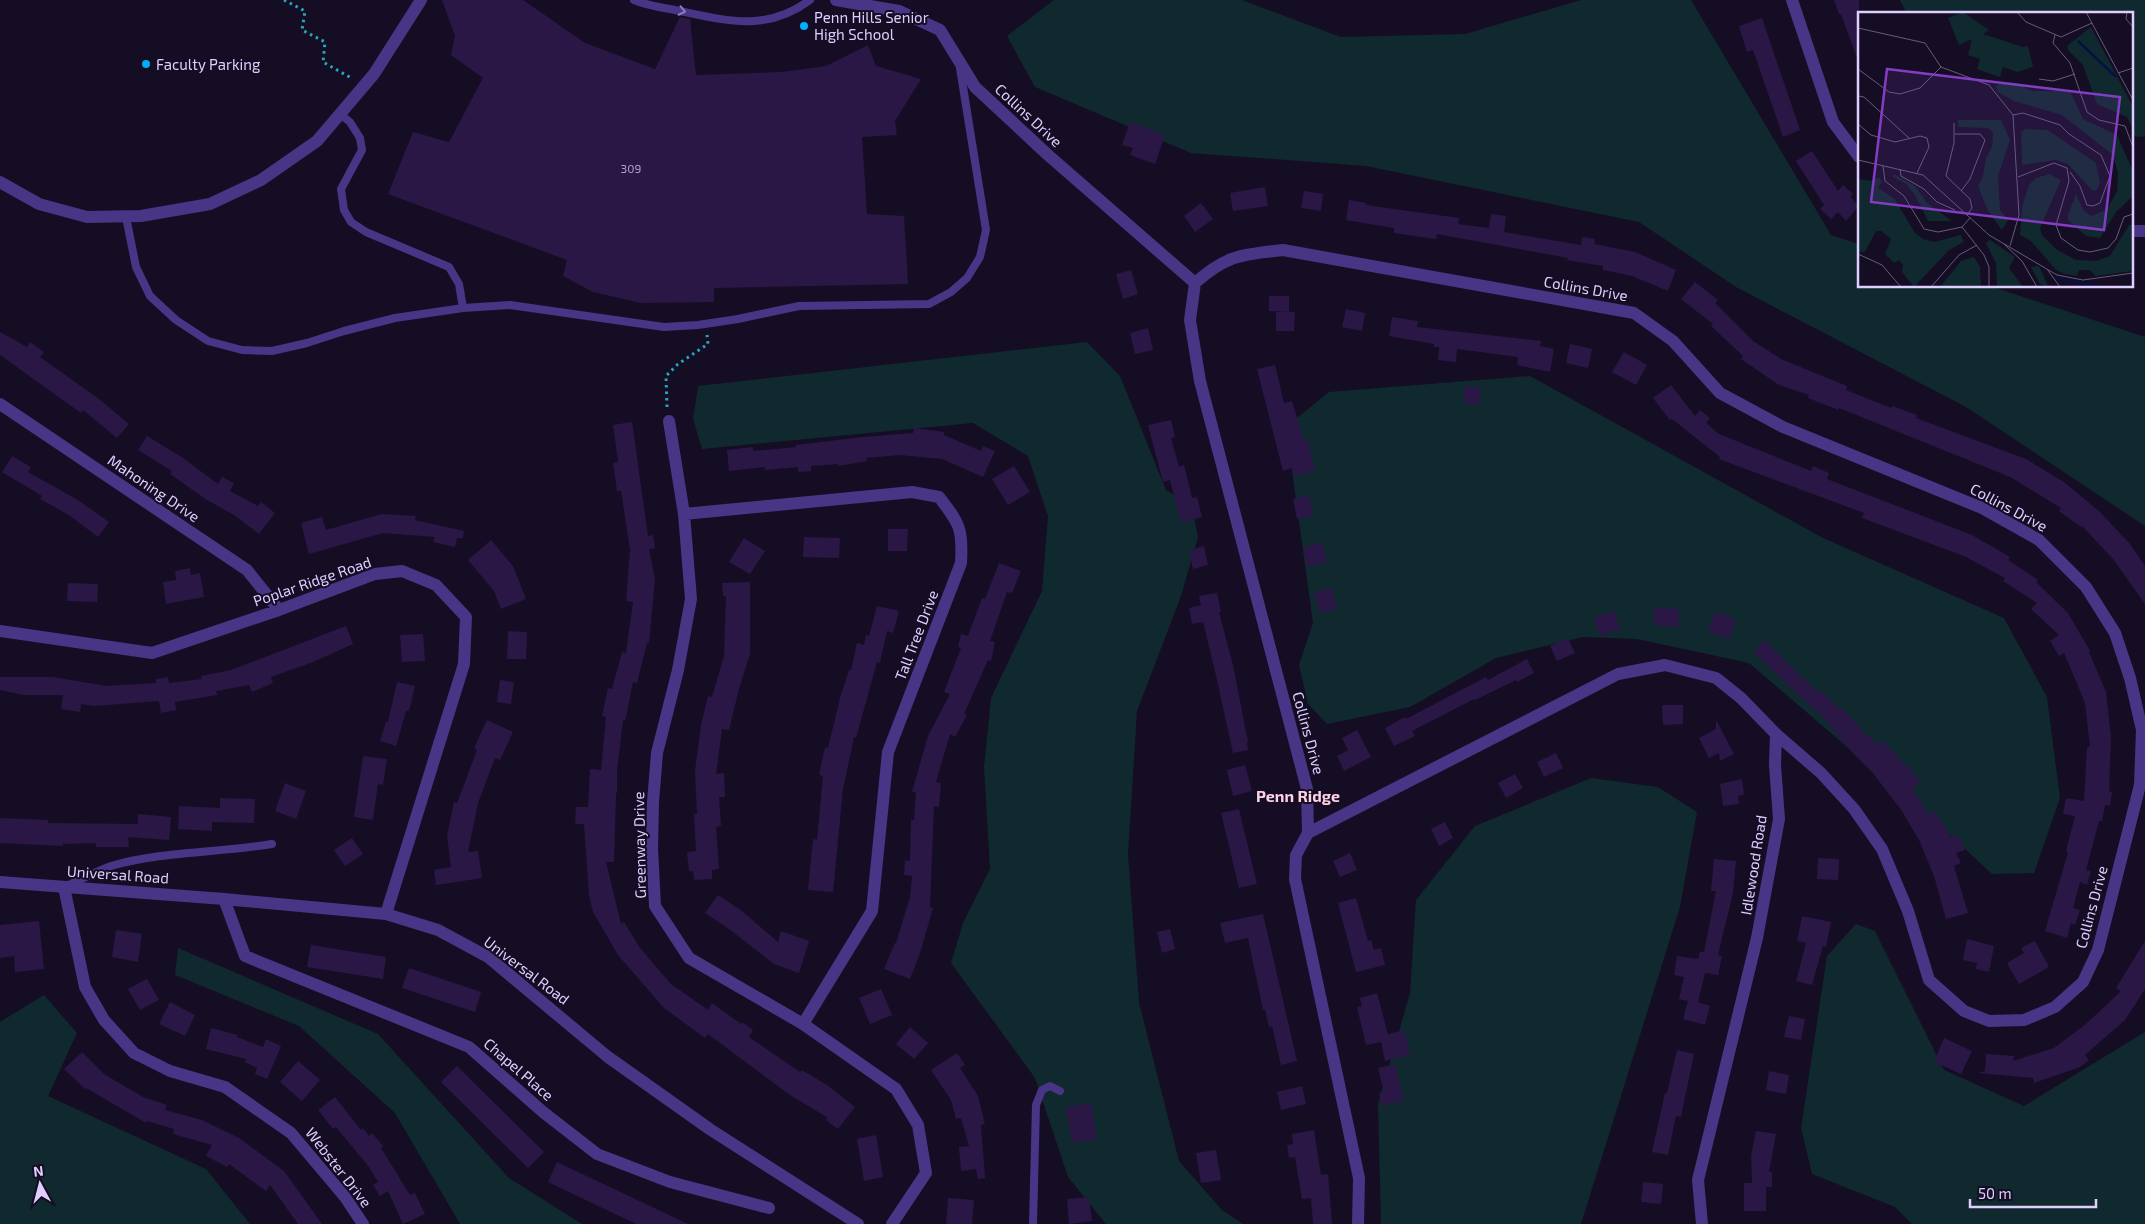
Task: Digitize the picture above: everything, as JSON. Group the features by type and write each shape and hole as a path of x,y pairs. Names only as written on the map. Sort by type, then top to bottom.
{"street":[{"path":"0,182 39,204 87,217 141,216 210,204 262,180 317,141 374,74 421,0"},
{"name":"Collins Drive","path":"836,0 899,11 940,30 975,87 1048,155 1195,283"},
{"path":"1792,0 1833,122 1858,156"},
{"path":"2132,232 2145,231"},
{"name":"Collins Drive","path":"1308,833 1306,789 1200,381 1190,320 1195,283 1212,268 1236,256 1283,250 1634,313 1673,341 1720,393 1783,427 1982,508 2039,540 2086,587 2116,633 2130,678 2142,730 2140,785 2098,950 2082,982 2055,1007 2024,1020 1989,1021 1964,1011 1929,980 1908,911 1882,849 1848,802 1820,773 1776,734"},
{"name":"Mahoning Drive","path":"0,404 246,570 279,610"},
{"name":"Greenway Drive","path":"669,421 684,514 691,599 678,670 657,753 652,848 655,906 689,958 803,1024 896,1090 918,1125 926,1173 892,1224"},
{"name":"Tall Tree Drive","path":"684,514 912,492 939,497 956,519 962,537 961,563 888,752 872,911 803,1024"},
{"name":"Poplar Ridge Road","path":"0,631 152,652 279,610 375,574 402,571 436,585 466,617 464,664 386,914"},
{"path":"1358,1224 1359,1178 1295,879 1296,855 1308,833 1618,674 1665,665 1716,678 1741,698 1776,734"},
{"name":"Idlewood Road","path":"1702,1224 1698,1180 1757,938 1779,819 1775,765 1776,734"},
{"name":"Universal Road","path":"0,882 224,899 386,914 438,930 488,958 608,1057 711,1130 858,1224"},
{"name":"Webster Drive","path":"64,887 85,987 104,1020 134,1053 170,1071 225,1086 291,1133 345,1197 363,1224"},
{"name":"Chapel Place","path":"224,899 245,956 469,1047 544,1112 597,1154 670,1182 769,1208"}],"lane":[{"path":"634,0 721,20 747,22 772,19 800,7 810,0"},
{"path":"126,217 136,267 150,296 176,320 208,340 242,350 272,351 395,318 463,308 510,305 664,327 706,324 799,306 929,304 951,292 967,278 980,257 986,230 959,61"},
{"path":"340,114 350,122 360,138 362,150 341,190 344,210 351,222 366,232 449,267 459,284 463,308"},
{"path":"64,887 111,866 160,857 242,849 272,844"},
{"path":"1033,1224 1036,1105 1042,1090 1050,1086 1060,1091"}],"path":[{"path":"284,0 305,11 302,30 325,42 323,62 365,85"},
{"path":"669,421 665,390 666,376 678,364 708,344 706,324"}],"green space":[{"path":"1054,0 1242,0 1341,37 1465,34 1581,0 1691,0 1831,235 1858,244 1858,288 1996,288 2145,337 2145,526 1966,407 1736,287 1639,222 1366,166 1191,153 1035,87 1007,36"},
{"path":"1900,0 2145,0 2145,137 2132,136 2132,12 1906,12"},
{"path":"1087,342 1120,376 1166,490 1192,506 1198,537 1181,596 1137,711 1128,854 1139,1002 1179,1161 1222,1210 1243,1224 1106,1224 1068,1177 1035,1078 951,963 963,923 990,869 984,767 991,698 1042,591 1048,516 1028,456 973,423 702,449 693,419 698,386"},
{"path":"1530,376 1823,538 2004,618 2047,697 2060,798 2034,873 1992,874 1951,836 1749,663 1637,639 1583,637 1496,658 1410,707 1327,724 1308,704 1299,665 1313,623 1286,427 1329,392"},
{"path":"1591,778 1658,787 1697,812 1680,907 1581,1224 1381,1224 1378,1104 1410,993 1416,900 1475,826"},
{"path":"1856,924 1875,931 1944,1070 2024,1106 2145,1032 2145,1224 1912,1224 1895,1207 1812,1174 1801,1128 1827,956"},
{"path":"178,948 378,1034 509,1178 582,1224 460,1224 395,1113 299,1026 175,975"},
{"path":"44,995 77,1033 48,1096 206,1169 250,1224 0,1224 0,1022"}],"building":[{"name":"Penn Hills Senior High School","path":"442,0 523,0 585,43 655,69 680,17 690,19 696,75 782,72 826,66 868,45 876,66 921,79 895,121 897,135 862,137 867,214 904,216 908,284 714,288 714,302 641,303 593,292 563,276 567,260 388,194 413,132 449,142 483,78 451,55 455,36"},
{"path":"1834,0 1859,0 1857,58 1841,14 1839,14"},
{"path":"1762,18 1800,130 1783,137 1753,50 1747,52 1739,26"},
{"path":"1130,122 1165,135 1155,164 1130,155 1133,148 1122,145"},
{"path":"1812,151 1838,191 1843,185 1853,194 1850,197 1858,207 1846,221 1838,212 1831,219 1820,209 1824,205 1796,161"},
{"path":"1265,187 1268,206 1233,211 1230,193"},
{"path":"1304,191 1323,194 1321,211 1301,208"},
{"path":"1349,200 1366,203 1366,205 1459,218 1458,224 1489,228 1491,214 1506,216 1504,232 1581,245 1582,237 1595,239 1594,244 1635,252 1676,270 1668,291 1632,276 1603,270 1603,266 1567,260 1568,258 1437,234 1436,239 1394,233 1394,228 1346,220"},
{"path":"1201,203 1213,219 1195,232 1184,216"},
{"path":"1131,270 1138,294 1123,299 1116,274"},
{"path":"1695,282 1718,300 1715,303 1753,341 1781,359 1847,386 1846,390 1891,408 1892,406 1917,415 1916,418 2026,459 2064,482 2100,512 2130,544 2145,566 2145,604 2113,559 2082,526 2059,511 2061,508 2012,478 1839,408 1839,410 1808,398 1809,395 1779,385 1741,359 1743,356 1711,326 1713,324 1681,299"},
{"path":"1269,296 1289,296 1289,312 1269,311"},
{"path":"1346,309 1365,313 1362,331 1342,327"},
{"path":"1276,312 1295,312 1294,331 1276,331"},
{"path":"1392,317 1418,321 1417,327 1541,341 1540,346 1554,349 1550,372 1517,365 1518,357 1457,349 1456,362 1438,360 1439,347 1434,347 1434,344 1389,336"},
{"path":"1148,328 1153,350 1135,354 1130,333"},
{"path":"0,332 27,347 30,342 44,352 40,357 99,399 129,424 117,438 83,410 81,413 0,355"},
{"path":"1570,344 1592,349 1588,368 1566,363"},
{"path":"1624,352 1647,365 1636,385 1612,372"},
{"path":"1275,365 1284,403 1292,401 1304,441 1308,440 1315,471 1294,476 1292,468 1283,471 1257,369"},
{"path":"1671,385 1695,416 1700,410 1710,418 1706,423 1719,434 1811,471 1813,466 1829,473 1827,479 1972,535 2010,557 2008,560 2038,580 2036,582 2068,613 2090,651 2106,692 2111,737 2109,791 2112,792 2110,806 2105,805 2102,821 2099,821 2086,870 2091,871 2087,885 2080,882 2073,908 2080,910 2075,925 2071,923 2067,938 2045,931 2068,852 2066,851 2075,816 2063,814 2066,798 2084,801 2087,747 2090,747 2085,703 2064,653 2059,656 2050,641 2059,635 2031,609 2037,603 2003,581 2005,578 1966,557 1862,518 1864,513 1719,459 1720,457 1672,419 1670,420 1653,398"},
{"path":"1465,386 1481,388 1479,405 1463,403"},
{"path":"1171,420 1175,437 1171,438 1179,467 1184,465 1192,498 1197,497 1202,517 1181,523 1170,480 1163,482 1148,425"},
{"path":"632,422 648,536 653,535 655,548 649,549 655,579 649,643 647,643 637,683 633,682 625,721 623,720 617,771 614,862 606,862 621,924 624,922 640,948 671,984 708,1010 712,1003 741,1024 742,1022 753,1030 749,1037 800,1072 802,1070 827,1085 855,1107 838,1129 826,1120 828,1118 787,1093 708,1034 705,1038 664,1008 618,955 593,912 589,895 584,824 575,824 576,807 588,807 590,769 601,770 606,717 602,716 608,688 612,689 622,652 626,653 633,602 626,601 630,550 621,491 617,491 613,463 618,462 613,425"},
{"path":"914,428 944,432 944,435 981,451 983,446 995,451 983,477 942,459 899,455 866,458 867,461 838,466 838,464 811,466 811,471 798,472 798,467 765,470 765,467 729,471 727,450 753,447 753,451 796,447 796,445 913,433"},
{"path":"147,436 183,458 218,484 222,477 234,483 230,491 258,506 261,502 275,513 259,534 234,515 207,500 170,474 172,471 138,450"},
{"path":"12,456 31,467 28,472 78,500 109,522 98,537 69,515 40,499 42,496 2,472"},
{"path":"1014,466 1030,492 1008,505 992,479"},
{"path":"1309,495 1313,516 1297,519 1293,499"},
{"path":"382,514 416,516 415,520 464,531 463,538 457,538 455,547 433,542 435,537 383,533 309,554 301,523 322,517 326,530"},
{"path":"888,529 908,529 907,551 888,551"},
{"path":"804,537 840,538 839,558 803,557"},
{"path":"744,538 765,551 750,574 729,562"},
{"path":"491,540 513,566 526,599 501,609 494,591 468,560"},
{"path":"1322,542 1327,562 1308,567 1303,548"},
{"path":"1204,546 1208,565 1193,569 1189,550"},
{"path":"999,563 1021,571 1012,593 1007,592 990,641 995,642 991,661 988,660 964,714 967,715 955,737 950,734 936,782 941,783 939,807 934,806 930,907 933,908 920,953 910,979 884,969 896,943 910,897 912,876 904,875 905,860 910,861 911,820 914,820 916,792 912,792 928,736 950,694 944,692 961,648 958,647 961,634 968,636 982,598 985,599"},
{"path":"190,568 191,575 200,573 204,597 166,604 163,582 176,580 175,571"},
{"path":"750,582 750,654 729,730 722,729 716,774 724,773 725,797 719,797 721,826 716,827 719,869 712,870 712,879 694,880 693,871 689,871 687,852 696,851 694,814 697,814 695,771 701,725 708,696 712,697 724,656 726,596 723,596 722,583"},
{"path":"68,583 98,584 97,602 67,601"},
{"path":"1332,588 1337,609 1320,613 1314,592"},
{"path":"1217,593 1221,612 1219,612 1233,665 1248,742 1248,750 1233,753 1203,622 1192,624 1189,608 1201,605 1199,596"},
{"path":"877,606 899,611 893,633 887,631 880,663 877,662 856,738 854,737 843,789 833,892 808,890 813,839 817,840 823,776 819,775 825,747 828,748 840,698 849,670 851,670 857,643 864,645 866,635 869,636"},
{"path":"1654,608 1679,609 1678,627 1654,625"},
{"path":"1614,611 1620,629 1600,636 1593,618"},
{"path":"1715,612 1736,619 1729,639 1708,632"},
{"path":"346,626 353,644 313,662 271,677 273,683 252,692 249,685 216,691 217,695 175,702 176,710 161,713 159,701 93,706 81,704 80,712 61,709 63,695 23,695 0,690 0,677 53,677 106,686 156,683 156,679 168,677 169,683 202,679 201,676 231,670"},
{"path":"508,631 527,632 526,659 507,659"},
{"path":"423,634 425,661 402,662 400,635"},
{"path":"1568,638 1575,653 1557,661 1550,646"},
{"path":"1764,640 1818,693 1821,690 1839,709 1841,707 1867,736 1878,745 1883,741 1908,766 1920,782 1912,788 1929,815 1935,811 1951,837 1958,835 1965,850 1956,853 1961,863 1954,866 1968,913 1946,919 1934,876 1920,842 1902,811 1872,772 1851,751 1816,709 1753,652"},
{"path":"1527,659 1534,673 1474,699 1412,731 1415,736 1394,746 1385,728 1486,677 1488,680"},
{"path":"500,680 514,682 511,704 497,702"},
{"path":"397,682 415,686 409,711 406,711 396,746 380,741 386,722 388,722"},
{"path":"1662,705 1683,705 1683,724 1663,725"},
{"path":"487,720 513,732 500,760 495,758 478,803 468,852 478,851 482,878 436,885 434,870 451,867 447,836 454,802 457,803 477,750 474,748"},
{"path":"1716,720 1734,754 1720,761 1719,753 1709,758 1699,738 1716,729"},
{"path":"1357,730 1371,757 1344,771 1337,756 1348,750 1342,738"},
{"path":"1556,753 1563,768 1544,777 1537,762"},
{"path":"363,756 387,759 383,785 378,784 373,820 354,817"},
{"path":"1245,765 1252,791 1233,796 1227,770"},
{"path":"1515,774 1523,788 1506,798 1498,783"},
{"path":"1742,779 1744,795 1738,796 1739,804 1723,806 1720,784"},
{"path":"285,783 306,791 296,819 275,811"},
{"path":"220,798 255,799 254,823 212,822 212,831 178,829 179,806 220,808"},
{"path":"1239,809 1257,884 1239,888 1221,813"},
{"path":"138,814 171,817 169,840 128,837 129,847 96,847 96,843 63,844 63,846 0,843 0,818 48,820 48,823 138,824"},
{"path":"1445,822 1453,838 1439,846 1431,829"},
{"path":"352,838 363,854 345,866 334,850"},
{"path":"1350,853 1357,870 1340,877 1333,861"},
{"path":"1818,858 1839,859 1838,880 1817,879"},
{"path":"1714,859 1736,861 1733,893 1718,955 1722,956 1718,975 1705,973 1698,1002 1710,1006 1705,1025 1683,1019 1688,1001 1679,999 1684,977 1674,975 1677,956 1698,959 1700,952 1704,952 1716,891 1711,891"},
{"path":"718,895 742,911 778,942 781,931 809,941 799,973 774,964 705,913"},
{"path":"1356,898 1368,941 1371,940 1374,950 1381,948 1385,965 1356,972 1338,903"},
{"path":"1263,914 1297,1061 1281,1065 1272,1026 1269,1027 1265,1009 1263,1010 1248,938 1225,943 1220,923"},
{"path":"1802,916 1831,922 1826,947 1823,946 1812,985 1796,981 1806,943 1797,941"},
{"path":"39,921 44,969 15,972 14,956 0,958 0,925"},
{"path":"1170,929 1175,949 1162,953 1157,932"},
{"path":"116,930 142,934 138,962 112,957"},
{"path":"1967,939 1994,946 1989,972 1976,969 1977,963 1963,960"},
{"path":"2035,941 2049,967 2019,984 2007,963 2024,953 2021,948"},
{"path":"2145,941 2145,989 2125,1020 2085,1055 2089,1060 2080,1067 2034,1083 2033,1078 1978,1073 1985,1071 1986,1054 2014,1056 2013,1061 2054,1048 2086,1024 2121,991 2116,988"},
{"path":"311,945 386,957 383,979 307,967"},
{"path":"409,968 481,992 475,1012 402,988"},
{"path":"147,979 159,1000 140,1010 128,989"},
{"path":"881,989 892,1015 870,1024 859,998"},
{"path":"1377,993 1388,1034 1404,1030 1410,1055 1385,1061 1381,1042 1366,1045 1357,1007 1362,1006 1360,998"},
{"path":"170,1002 195,1015 185,1036 159,1024"},
{"path":"1789,1016 1805,1019 1801,1040 1784,1037"},
{"path":"910,1027 928,1043 914,1059 896,1044"},
{"path":"211,1028 238,1035 237,1037 263,1047 266,1039 281,1046 267,1079 255,1074 257,1068 245,1062 246,1059 206,1049"},
{"path":"1944,1038 1972,1051 1961,1074 1934,1062"},
{"path":"1677,1050 1694,1054 1681,1117 1676,1116 1668,1155 1652,1152"},
{"path":"82,1052 104,1074 143,1097 167,1105 165,1110 202,1120 239,1138 284,1171 322,1224 298,1224 270,1185 266,1191 229,1164 227,1167 206,1156 212,1145 173,1134 174,1129 147,1121 146,1123 85,1089 64,1069"},
{"path":"957,1053 965,1065 960,1068 978,1096 985,1124 981,1125 985,1178 978,1179 976,1169 961,1171 959,1147 969,1146 961,1118 956,1119 951,1100 931,1070"},
{"path":"298,1061 320,1080 302,1101 280,1082"},
{"path":"1395,1064 1404,1100 1382,1106 1379,1093 1384,1092 1378,1068"},
{"path":"457,1066 544,1152 528,1168 441,1082"},
{"path":"1769,1071 1789,1075 1786,1094 1766,1090"},
{"path":"1302,1086 1306,1104 1281,1110 1277,1092"},
{"path":"335,1097 361,1130 363,1128 369,1136 372,1133 383,1146 381,1148 410,1195 415,1193 425,1214 403,1224 388,1191 380,1196 373,1185 378,1182 369,1167 336,1127 333,1129 318,1110"},
{"path":"1091,1103 1097,1139 1072,1143 1066,1107"},
{"path":"1314,1130 1321,1175 1328,1174 1332,1224 1313,1224 1311,1198 1302,1199 1295,1157 1289,1158 1287,1145 1293,1144 1292,1134"},
{"path":"1756,1131 1776,1134 1769,1172 1772,1172 1772,1187 1766,1187 1766,1211 1744,1211 1744,1183 1752,1183 1751,1156"},
{"path":"876,1135 883,1177 864,1181 857,1139"},
{"path":"1216,1150 1221,1180 1201,1183 1196,1153"},
{"path":"557,1162 688,1224 636,1224 548,1182"},
{"path":"1643,1182 1663,1184 1661,1204 1641,1202"},
{"path":"1089,1197 1092,1221 1069,1224 1067,1199"},
{"path":"948,1198 974,1200 972,1224 946,1224"}],"place":[{"name":"Penn Hills Senior High School","path":"804,26"},
{"name":"Faculty Parking","path":"146,64"}],"district":[{"name":"Penn Ridge","path":"1298,795"}]}
